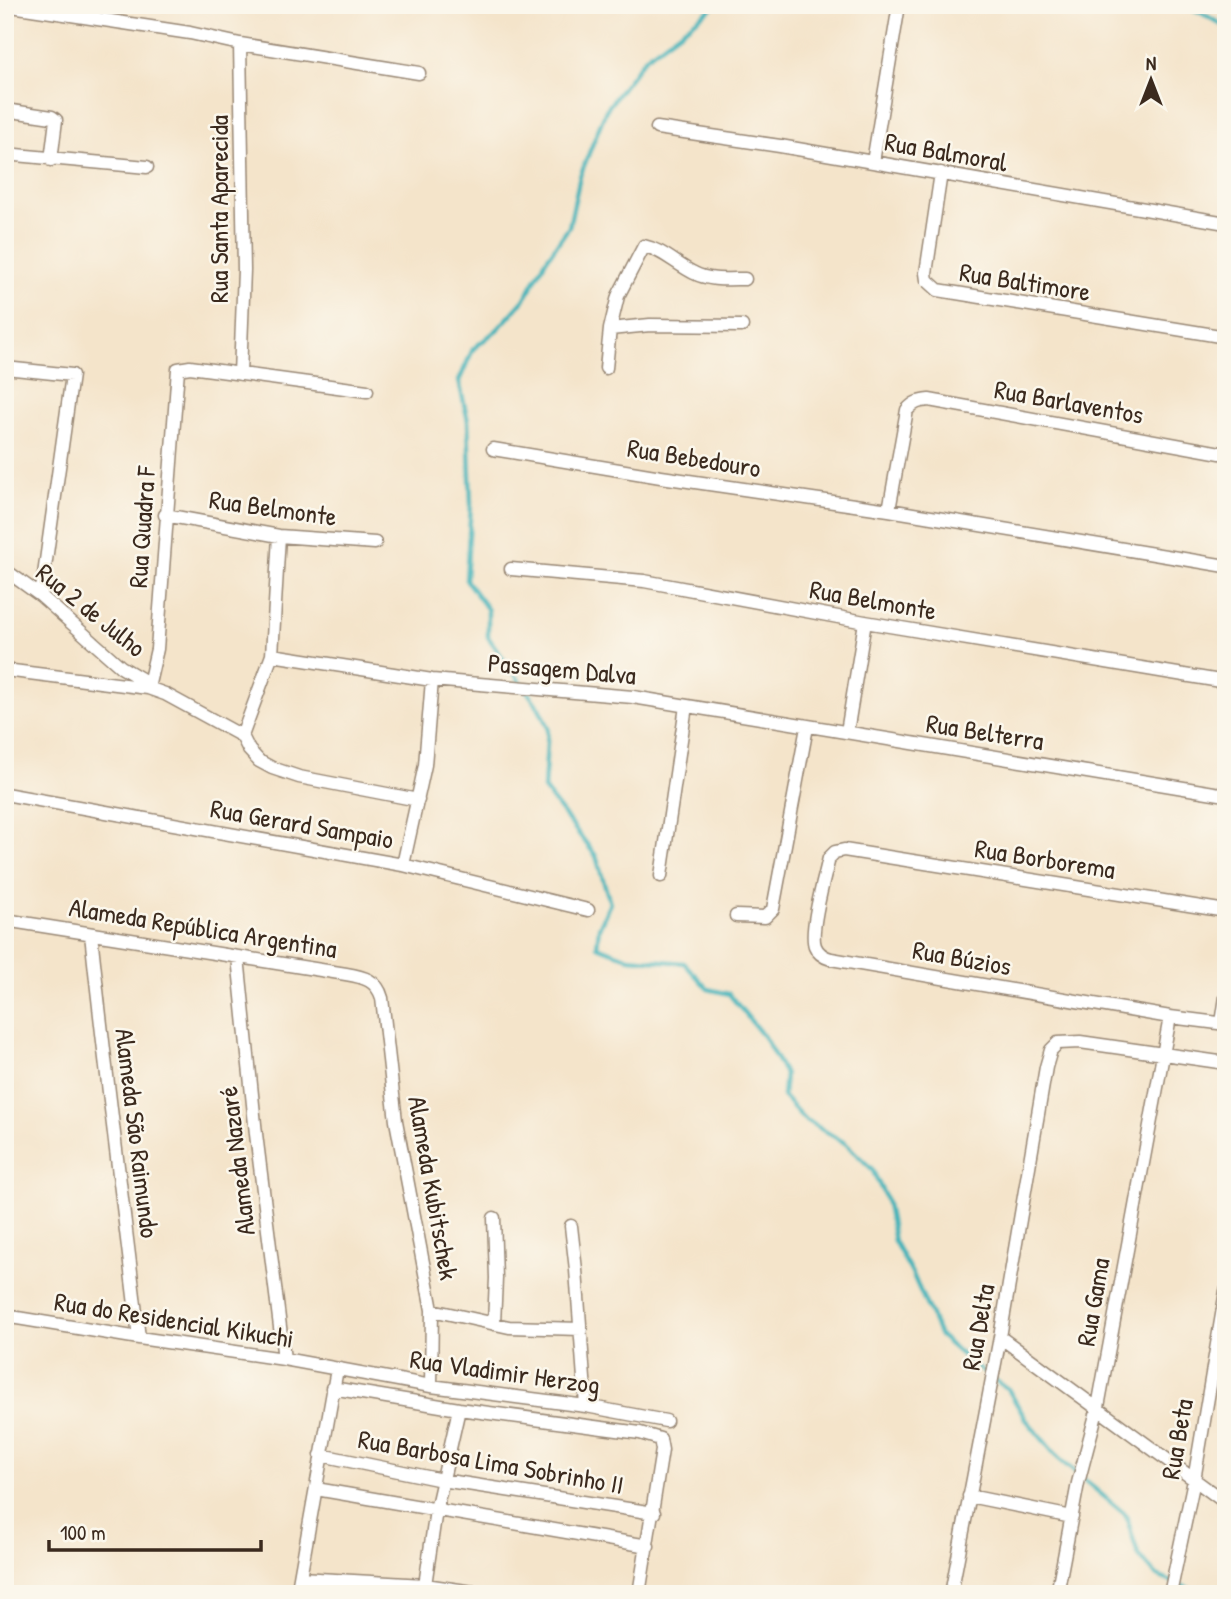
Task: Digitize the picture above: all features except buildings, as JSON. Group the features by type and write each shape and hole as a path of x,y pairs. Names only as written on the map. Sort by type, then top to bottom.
{"street":[{"path":"5,16 6,5 190,33 240,44 419,73"},
{"path":"873,162 899,5"},
{"name":"Rua Santa Aparecida","path":"240,44 244,270 240,374"},
{"path":"5,110 52,117 56,120 51,160"},
{"name":"Rua Balmoral","path":"657,128 941,173 1226,223"},
{"path":"5,154 147,167"},
{"name":"Rua Baltimore","path":"941,173 926,273 927,280 938,290 1226,337"},
{"path":"606,368 610,329 618,296 641,249 648,246 695,274 710,278 745,279"},
{"path":"610,329 650,325 742,326"},
{"name":"Rua Quadra F","path":"148,685 157,649 178,369 190,367 240,374"},
{"path":"5,368 72,375 41,596"},
{"path":"240,374 367,391"},
{"name":"Rua Barlaventos","path":"889,510 907,410 912,404 929,400 1226,454"},
{"name":"Rua Bebedouro","path":"493,449 889,510 1226,566"},
{"name":"Rua Belmonte","path":"165,515 279,536 375,543"},
{"path":"242,736 272,656 279,536"},
{"name":"Rua Belmonte","path":"511,569 644,582 1226,682"},
{"name":"Rua 2 de Julho","path":"5,570 41,596 121,667 148,685"},
{"path":"847,732 865,622"},
{"name":"Passagem Dalva","path":"272,656 432,680 596,693 847,732"},
{"path":"5,670 148,685 242,736 259,761 272,768 299,777 418,800"},
{"path":"403,865 425,765 432,680"},
{"path":"661,876 686,706"},
{"path":"736,916 765,917 773,909 807,727"},
{"name":"Rua Belterra","path":"847,732 1226,795"},
{"name":"Rua Gerard Sampaio","path":"5,794 403,865 588,910"},
{"name":"Rua Búzios","path":"856,852 838,850 829,858 814,936 817,950 823,956 1170,1017 1224,1023"},
{"name":"Rua Borborema","path":"856,852 1226,911"},
{"name":"Alameda República Argentina","path":"5,920 360,976 376,985 383,998"},
{"name":"Alameda São Raimundo","path":"91,934 139,1338"},
{"name":"Alameda Nazaré","path":"238,957 256,1134 284,1359"},
{"path":"1224,1023 1226,997"},
{"name":"Alameda Kubitschek","path":"383,998 396,1121 432,1310 431,1385"},
{"name":"Rua Gama","path":"1057,1594 1098,1407 1170,1017"},
{"name":"Rua Delta","path":"951,1594 1000,1337 1046,1067 1053,1047 1064,1042 1080,1042 1163,1053"},
{"path":"1163,1053 1226,1063"},
{"path":"494,1218 494,1324"},
{"path":"570,1226 586,1406"},
{"name":"Rua Beta","path":"1170,1594 1194,1480 1226,1291"},
{"path":"432,1310 524,1329 581,1329"},
{"name":"Rua do Residencial Kikuchi","path":"5,1316 337,1369"},
{"path":"1000,1337 1226,1503"},
{"path":"297,1594 337,1369"},
{"name":"Rua Vladimir Herzog","path":"337,1369 586,1406 666,1421"},
{"path":"332,1388 459,1409 640,1433 660,1439 663,1444 654,1513 639,1594"},
{"path":"425,1585 436,1510 459,1409"},
{"name":"Rua Barbosa Lima Sobrinho II","path":"321,1455 442,1480 654,1513"},
{"path":"316,1489 648,1546"},
{"path":"969,1496 1072,1517"},
{"path":"300,1578 425,1585 444,1591 488,1594"}],"waterway":[{"path":"716,5 645,58 606,110 580,176 569,227 546,260 524,300 498,329 473,349 459,381 468,421 471,504 466,580 488,610 488,637 539,708 548,728 544,789 596,856 610,903 599,928 597,946 629,958 684,963 708,989 729,994 764,1037 785,1074 783,1096 804,1119 845,1143 872,1169 886,1199 894,1241 914,1277 940,1336 976,1367 1008,1389 1025,1418 1058,1458 1126,1515 1138,1555 1157,1576 1204,1594"},
{"path":"1178,5 1198,11 1226,27"}]}
